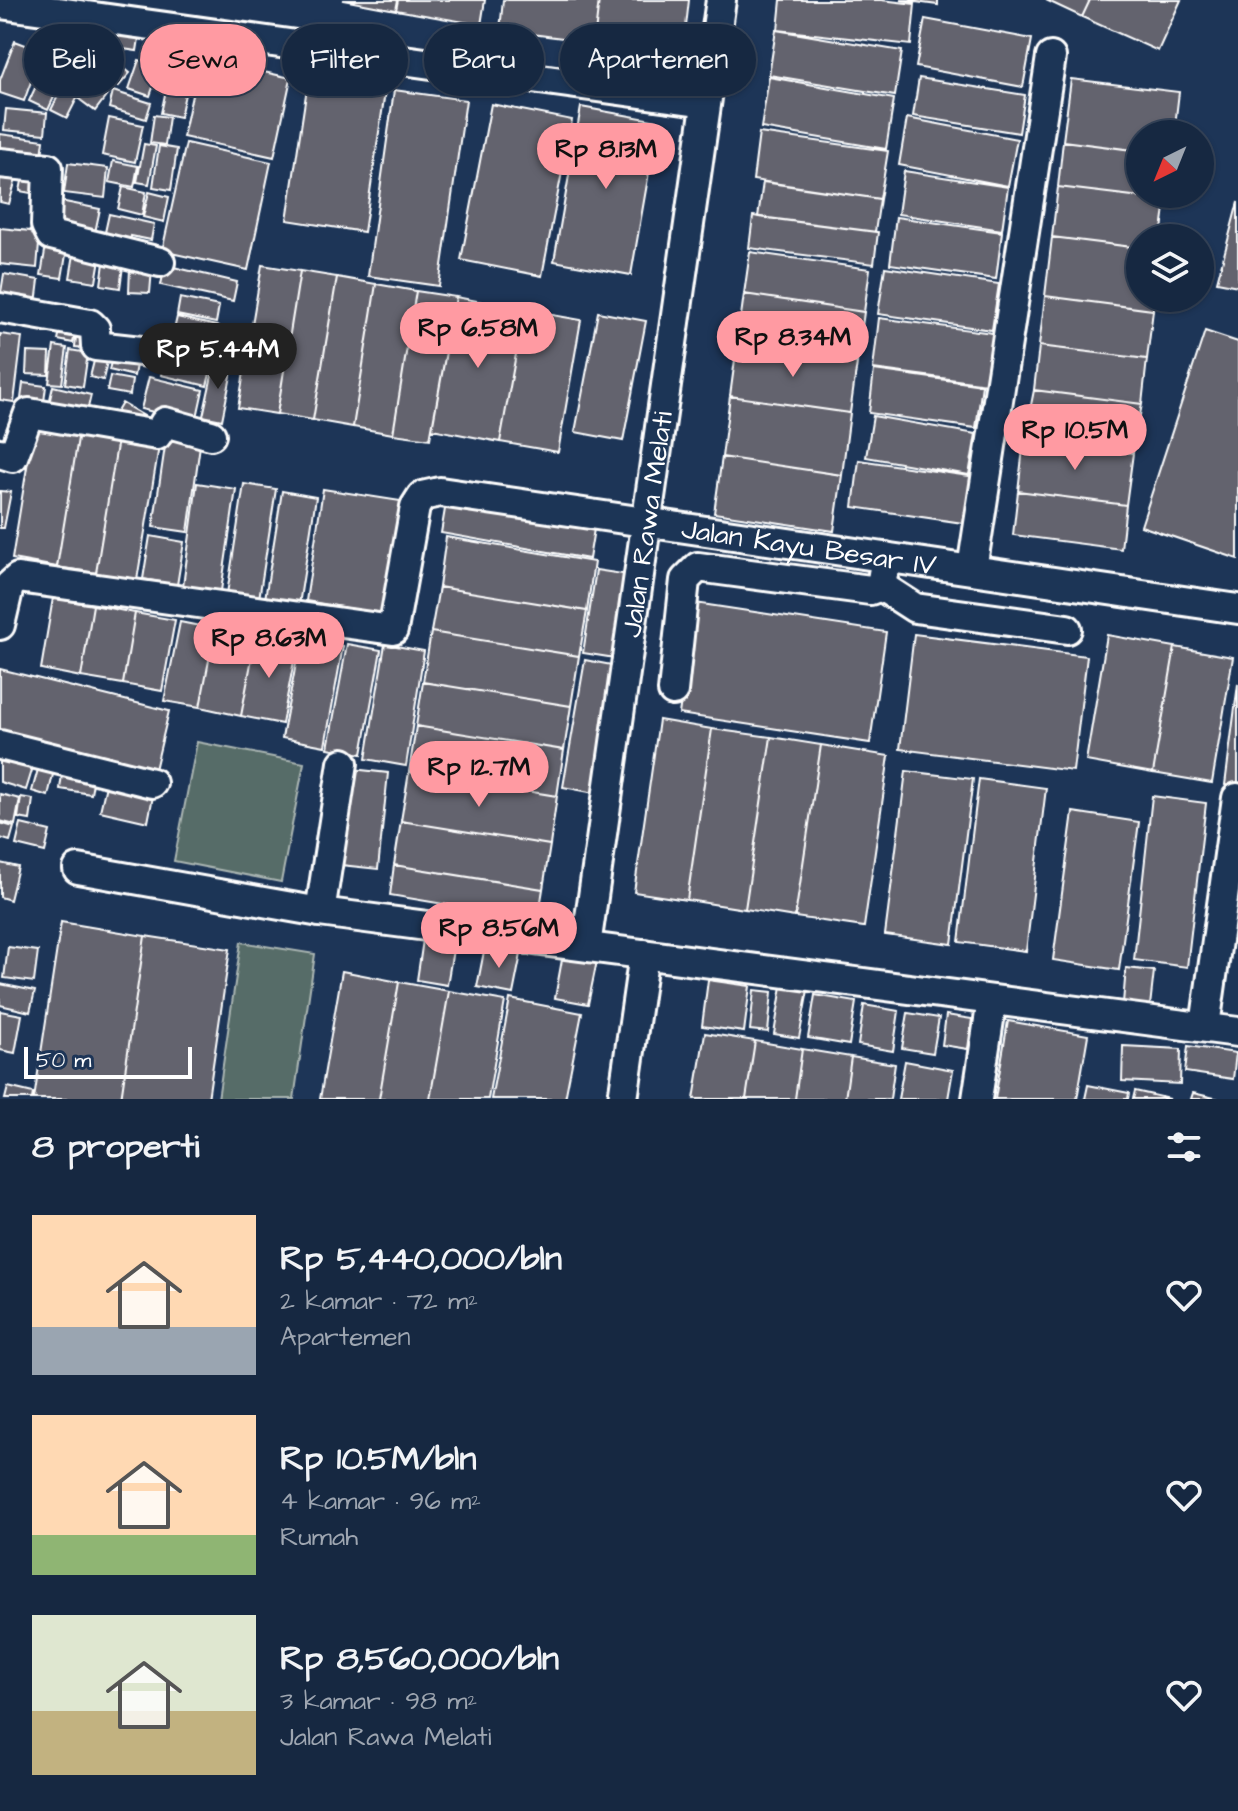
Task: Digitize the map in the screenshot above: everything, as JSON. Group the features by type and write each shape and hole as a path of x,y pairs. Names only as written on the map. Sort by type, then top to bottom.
{"street":[{"name":"Jalan Rawa Melati","path":"586,946 721,0"},
{"path":"0,4 706,102"},
{"path":"972,569 1051,57"},
{"path":"0,163 48,168 46,225 51,235 160,262"},
{"path":"0,308 90,324 95,329 96,346 159,353"},
{"path":"0,453 13,457 29,413 157,435 165,422 211,435"},
{"name":"Jalan Kayu Besar IV","path":"0,625 9,586 18,578 393,630 415,507 429,493 1237,605"},
{"path":"881,586 886,557"},
{"path":"673,691 685,580 698,567 852,589 881,586 915,608 1067,629"},
{"path":"0,745 152,783"},
{"path":"320,912 343,763"},
{"path":"1205,1026 1237,798"},
{"path":"78,869 320,912 1238,1032"},
{"path":"623,1099 644,954"},
{"path":"977,1099 992,1000"}],"green space":[{"path":"197,742 304,763 281,882 174,861"},
{"path":"241,942 315,954 294,1099 218,1099"}],"building":[{"path":"343,0 398,0 396,10"},
{"path":"398,0 485,0 481,24 396,10"},
{"path":"503,0 599,0 596,24 560,24 560,38 544,36 544,24 501,24"},
{"path":"599,0 689,0 686,24 596,24"},
{"path":"781,0 881,0 915,4 911,45 778,30"},
{"path":"901,0 938,0 938,5"},
{"path":"1046,0 1090,0 1082,17"},
{"path":"1090,0 1181,0 1158,51 1082,17"},
{"path":"925,19 1032,39 1023,87 916,67"},
{"path":"124,30 140,32 137,51 124,49"},
{"path":"776,30 902,51 895,96 769,75"},
{"path":"15,41 24,44 24,101 0,93 0,80"},
{"path":"139,60 140,60 140,93 129,89"},
{"path":"266,73 282,76 282,96 287,96 274,157 183,137 192,96 266,96"},
{"path":"769,77 894,99 886,149 761,128"},
{"path":"919,78 1025,95 1019,133 913,116"},
{"path":"1071,79 1179,92 1176,120 1126,120 1126,149 1063,141"},
{"path":"408,92 466,100 439,286 368,276 393,96 408,96"},
{"path":"124,94 151,103 146,119 109,108 112,96"},
{"path":"31,96 55,96 48,110 29,101"},
{"path":"58,96 78,96 67,118 51,110"},
{"path":"81,96 106,96 95,111 79,99"},
{"path":"165,96 185,96 180,117 161,113"},
{"path":"306,96 384,96 364,232 287,220"},
{"path":"491,104 572,120 542,276 461,260"},
{"path":"581,107 658,121 631,275 554,261"},
{"path":"6,109 47,113 45,134 4,130"},
{"path":"154,115 169,117 165,145 150,143"},
{"path":"109,118 143,125 135,162 102,155"},
{"path":"907,118 1017,139 1008,186 899,165"},
{"path":"759,133 888,151 880,199 753,180"},
{"path":"0,134 44,140 41,164 0,159"},
{"path":"1063,141 1126,149 1126,195 1058,187"},
{"path":"186,143 271,162 248,270 162,251"},
{"path":"144,144 156,146 149,184 137,182"},
{"path":"159,146 177,149 171,190 153,187"},
{"path":"113,161 138,166 134,187 109,182"},
{"path":"68,163 108,168 105,198 64,193"},
{"path":"24,171 45,175 42,195 20,191"},
{"path":"904,171 1008,187 1002,230 898,214"},
{"path":"0,174 16,179 9,204 0,202"},
{"path":"763,182 880,199 875,232 758,217"},
{"path":"123,187 146,192 142,215 118,209"},
{"path":"1058,187 1126,195 1126,208 1165,208 1163,224 1126,224 1126,246 1052,237"},
{"path":"149,192 169,197 164,222 143,217"},
{"path":"60,201 100,209 93,242 54,234"},
{"path":"1238,202 1238,286 1217,282"},
{"path":"109,214 154,224 151,240 131,236 128,252 102,246"},
{"path":"753,216 878,232 874,264 749,248"},
{"path":"896,217 1002,232 996,279 890,264"},
{"path":"0,228 40,232 37,268 0,264"},
{"path":"1052,237 1126,246 1126,306 1045,296"},
{"path":"46,245 67,249 62,278 41,275"},
{"path":"750,252 870,269 864,312 744,294"},
{"path":"74,254 100,259 96,282 70,278"},
{"path":"104,263 123,266 120,288 101,285"},
{"path":"165,265 237,282 233,301 161,285"},
{"path":"262,265 300,271 277,414 238,408"},
{"path":"885,267 999,284 992,330 878,314"},
{"path":"130,268 152,269 150,293 129,292"},
{"path":"300,271 337,277 313,420 277,414"},
{"path":"4,274 39,280 35,312 0,298"},
{"path":"337,277 376,284 353,427 313,420"},
{"path":"376,284 416,291 393,434 353,427"},
{"path":"416,291 456,297 430,439 393,434"},
{"path":"744,294 864,312 857,363 737,345"},
{"path":"1045,296 1126,306 1126,312 1153,312 1147,359 1039,346"},
{"path":"456,297 524,310 500,442 432,429"},
{"path":"180,298 219,306 216,323 177,315"},
{"path":"524,310 581,320 558,452 500,442"},
{"path":"598,312 646,321 623,441 575,432"},
{"path":"177,317 229,329 222,358 170,347"},
{"path":"879,318 993,333 987,384 873,369"},
{"path":"62,321 77,324 73,343 58,340"},
{"path":"77,327 87,348 75,347"},
{"path":"1205,331 1238,342 1238,559 1141,526"},
{"path":"0,334 22,337 14,402 0,400"},
{"path":"737,345 857,363 850,413 730,396"},
{"path":"54,346 67,348 62,384 49,383"},
{"path":"1039,346 1147,359 1142,404 1034,390"},
{"path":"70,350 88,353 83,387 65,384"},
{"path":"167,350 213,361 207,386 161,375"},
{"path":"27,352 50,353 49,375 26,374"},
{"path":"96,353 108,357 103,380 90,377"},
{"path":"113,354 137,359 134,376 109,370"},
{"path":"215,362 233,366 222,420 203,416"},
{"path":"874,370 982,385 976,428 869,413"},
{"path":"110,376 132,380 130,395 107,391"},
{"path":"149,377 203,390 196,422 141,409"},
{"path":"23,383 46,386 43,410 20,407"},
{"path":"53,386 91,395 86,416 48,408"},
{"path":"1034,390 1142,404 1133,453 1024,440"},
{"path":"730,396 850,413 842,475 722,457"},
{"path":"122,403 146,417 138,429 115,415"},
{"path":"873,416 976,434 969,475 866,457"},
{"path":"35,418 80,426 57,567 12,559"},
{"path":"80,426 119,433 96,573 57,567"},
{"path":"119,433 160,440 137,580 96,573"},
{"path":"167,433 201,438 188,532 153,527"},
{"path":"1024,440 1133,453 1126,505 1018,491"},
{"path":"722,457 842,475 834,531 714,513"},
{"path":"859,460 976,477 970,524 853,507"},
{"path":"197,483 236,489 221,591 183,586"},
{"path":"244,484 276,489 259,599 227,594"},
{"path":"323,489 407,502 389,615 306,601"},
{"path":"0,491 11,492 4,528 0,528"},
{"path":"282,491 316,497 299,605 265,599"},
{"path":"1018,491 1126,505 1121,549 1013,535"},
{"path":"446,503 594,529 589,559 441,533"},
{"path":"150,536 184,542 177,585 143,579"},
{"path":"446,537 594,562 587,611 439,587"},
{"path":"596,570 629,575 615,658 583,653"},
{"path":"439,587 587,611 579,656 431,632"},
{"path":"53,598 93,605 81,677 41,669"},
{"path":"695,603 886,632 870,743 679,714"},
{"path":"93,605 135,613 123,684 81,677"},
{"path":"135,613 175,620 162,691 123,684"},
{"path":"180,622 215,629 200,707 164,701"},
{"path":"215,629 256,637 241,716 200,707"},
{"path":"431,632 579,656 571,706 423,682"},
{"path":"914,634 1087,656 1073,771 900,749"},
{"path":"1107,635 1175,647 1153,773 1086,761"},
{"path":"256,637 297,645 282,724 241,716"},
{"path":"301,637 343,646 325,746 282,738"},
{"path":"347,644 381,650 362,754 328,748"},
{"path":"385,644 424,651 406,766 366,759"},
{"path":"1175,647 1233,657 1212,783 1153,773"},
{"path":"585,660 617,666 595,793 563,787"},
{"path":"0,669 169,711 153,778 0,740"},
{"path":"423,682 571,706 564,750 416,726"},
{"path":"1238,684 1238,787 1225,785"},
{"path":"659,720 712,729 687,900 634,892"},
{"path":"416,726 564,750 557,796 409,772"},
{"path":"712,729 771,737 745,909 687,900"},
{"path":"771,737 821,745 795,917 745,909"},
{"path":"821,745 889,756 864,927 795,917"},
{"path":"0,753 34,764 26,790 0,782"},
{"path":"40,762 55,766 48,796 32,791"},
{"path":"63,767 95,772 91,794 60,789"},
{"path":"352,769 388,773 378,869 341,865"},
{"path":"906,771 973,779 952,944 885,935"},
{"path":"409,772 557,796 550,845 401,821"},
{"path":"979,779 1046,788 1026,951 959,942"},
{"path":"107,781 154,791 148,822 100,811"},
{"path":"0,794 20,799 15,825 0,821"},
{"path":"1152,796 1206,803 1187,967 1134,960"},
{"path":"21,797 33,799 30,820 18,818"},
{"path":"1073,812 1139,822 1119,970 1053,960"},
{"path":"401,821 550,845 543,889 394,865"},
{"path":"0,823 14,827 10,841 0,838"},
{"path":"21,824 50,831 45,852 16,845"},
{"path":"0,863 18,867 10,900 0,897"},
{"path":"394,865 543,889 538,920 390,895"},
{"path":"61,922 145,936 121,1099 34,1099"},
{"path":"145,936 230,949 208,1099 121,1099"},
{"path":"423,940 454,944 447,985 417,980"},
{"path":"485,946 521,954 513,994 477,987"},
{"path":"8,947 38,951 34,982 4,978"},
{"path":"563,954 597,961 588,1004 555,998"},
{"path":"1126,968 1154,971 1150,1006 1123,1003"},
{"path":"342,971 399,982 379,1099 320,1099"},
{"path":"708,980 750,986 744,1032 702,1026"},
{"path":"399,982 449,991 430,1099 379,1099"},
{"path":"0,984 35,991 30,1012 0,1005"},
{"path":"782,986 808,990 799,1038 774,1034"},
{"path":"754,990 772,992 768,1032 750,1030"},
{"path":"449,991 505,1001 488,1099 430,1099"},
{"path":"815,995 856,1002 849,1045 808,1038"},
{"path":"510,999 582,1013 565,1099 491,1099"},
{"path":"864,1005 899,1011 893,1051 858,1045"},
{"path":"0,1011 22,1015 15,1053 0,1050"},
{"path":"908,1013 939,1018 933,1053 902,1048"},
{"path":"946,1015 972,1019 968,1049 942,1045"},
{"path":"1008,1021 1088,1035 1077,1099 995,1099"},
{"path":"705,1033 755,1041 746,1099 694,1099"},
{"path":"755,1041 802,1049 795,1099 746,1099"},
{"path":"1123,1046 1181,1049 1180,1084 1122,1081"},
{"path":"1188,1046 1236,1053 1233,1079 1185,1072"},
{"path":"802,1049 851,1057 845,1099 795,1099"},
{"path":"851,1057 895,1064 890,1099 845,1099"},
{"path":"905,1061 953,1070 948,1099 898,1099"},
{"path":"1088,1085 1129,1093 1128,1099 1085,1099"},
{"path":"8,1087 33,1093 32,1099 5,1099"},
{"path":"1135,1091 1170,1099 1133,1099"},
{"path":"1193,1093 1219,1099 1191,1099"}]}
